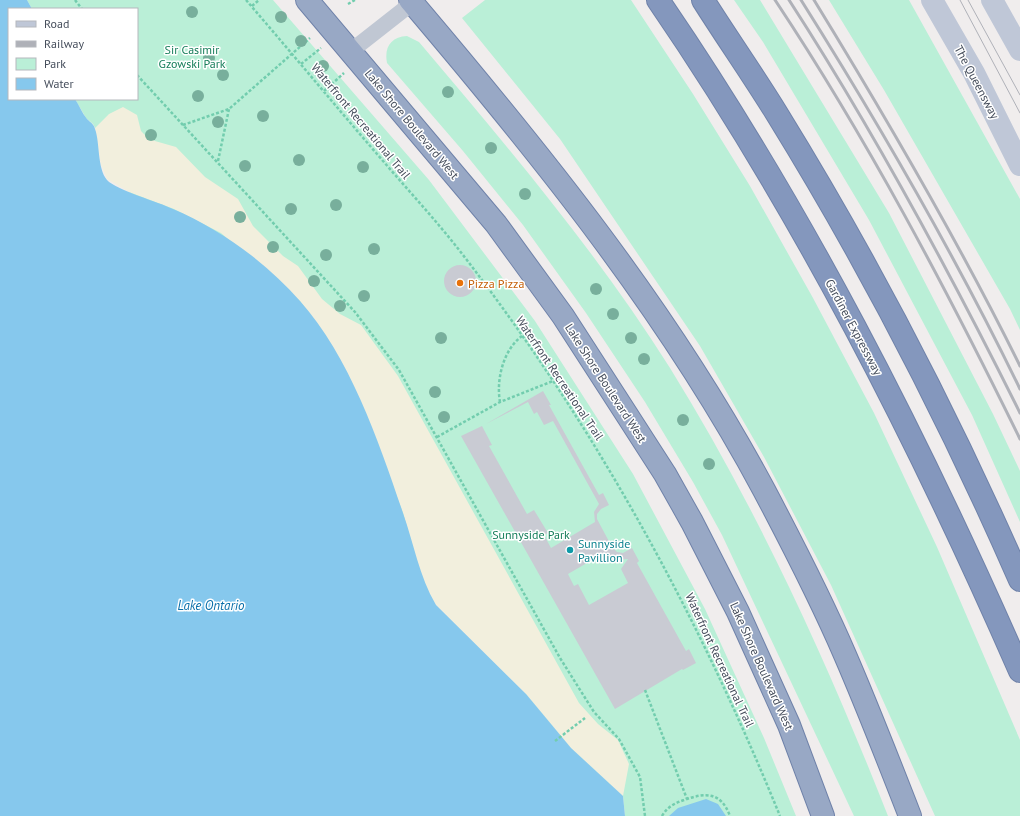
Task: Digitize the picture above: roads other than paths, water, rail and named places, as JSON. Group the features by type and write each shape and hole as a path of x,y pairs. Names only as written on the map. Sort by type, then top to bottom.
{"highway":[{"name":"Lake Shore Boulevard West","path":"308,0 496,224 563,316 661,468 692,522 738,612 788,725 823,816"},
{"name":"Gardiner Expressway","path":"658,0 756,153 862,339 972,562 1020,671"},
{"path":"702,0 777,114 834,210 893,317 952,433 1020,580"},
{"path":"413,1 569,196 662,324 704,388 763,488 844,653 910,816"}],"main road":[{"name":"The Queensway","path":"932,0 974,73 1020,165"},
{"path":"992,0 1020,50"}],"street":[{"path":"351,51 413,1"}],"water":[{"name":"Lake Ontario","path":"0,0 27,0 31,8 8,8 8,100 76,100 85,117 93,124 97,134 100,162 107,180 119,188 167,206 208,226 257,260 300,301 318,323 334,348 361,401 384,458 425,583 436,605 526,694 571,748 623,796 625,816 0,816"},
{"path":"706,799 718,804 726,816 669,816 678,808"}],"tram line":[{"path":"960,0 1020,113"},
{"path":"968,0 1020,95"}],"railway":[{"path":"775,0 842,106 905,215 964,326 1020,439"},
{"path":"789,0 852,101 939,255 1020,413"},
{"path":"801,0 860,96 916,192 970,290 1020,389"},
{"path":"814,0 947,226 1020,366"}],"place":[{"name":"Pizza Pizza","path":"460,283"},
{"name":"Sunnyside Pavillion","path":"570,550"}],"park label":[{"name":"Sir Casimir Gzowski Park","path":"192,56"},
{"name":"Sunnyside Park","path":"531,534"}]}
